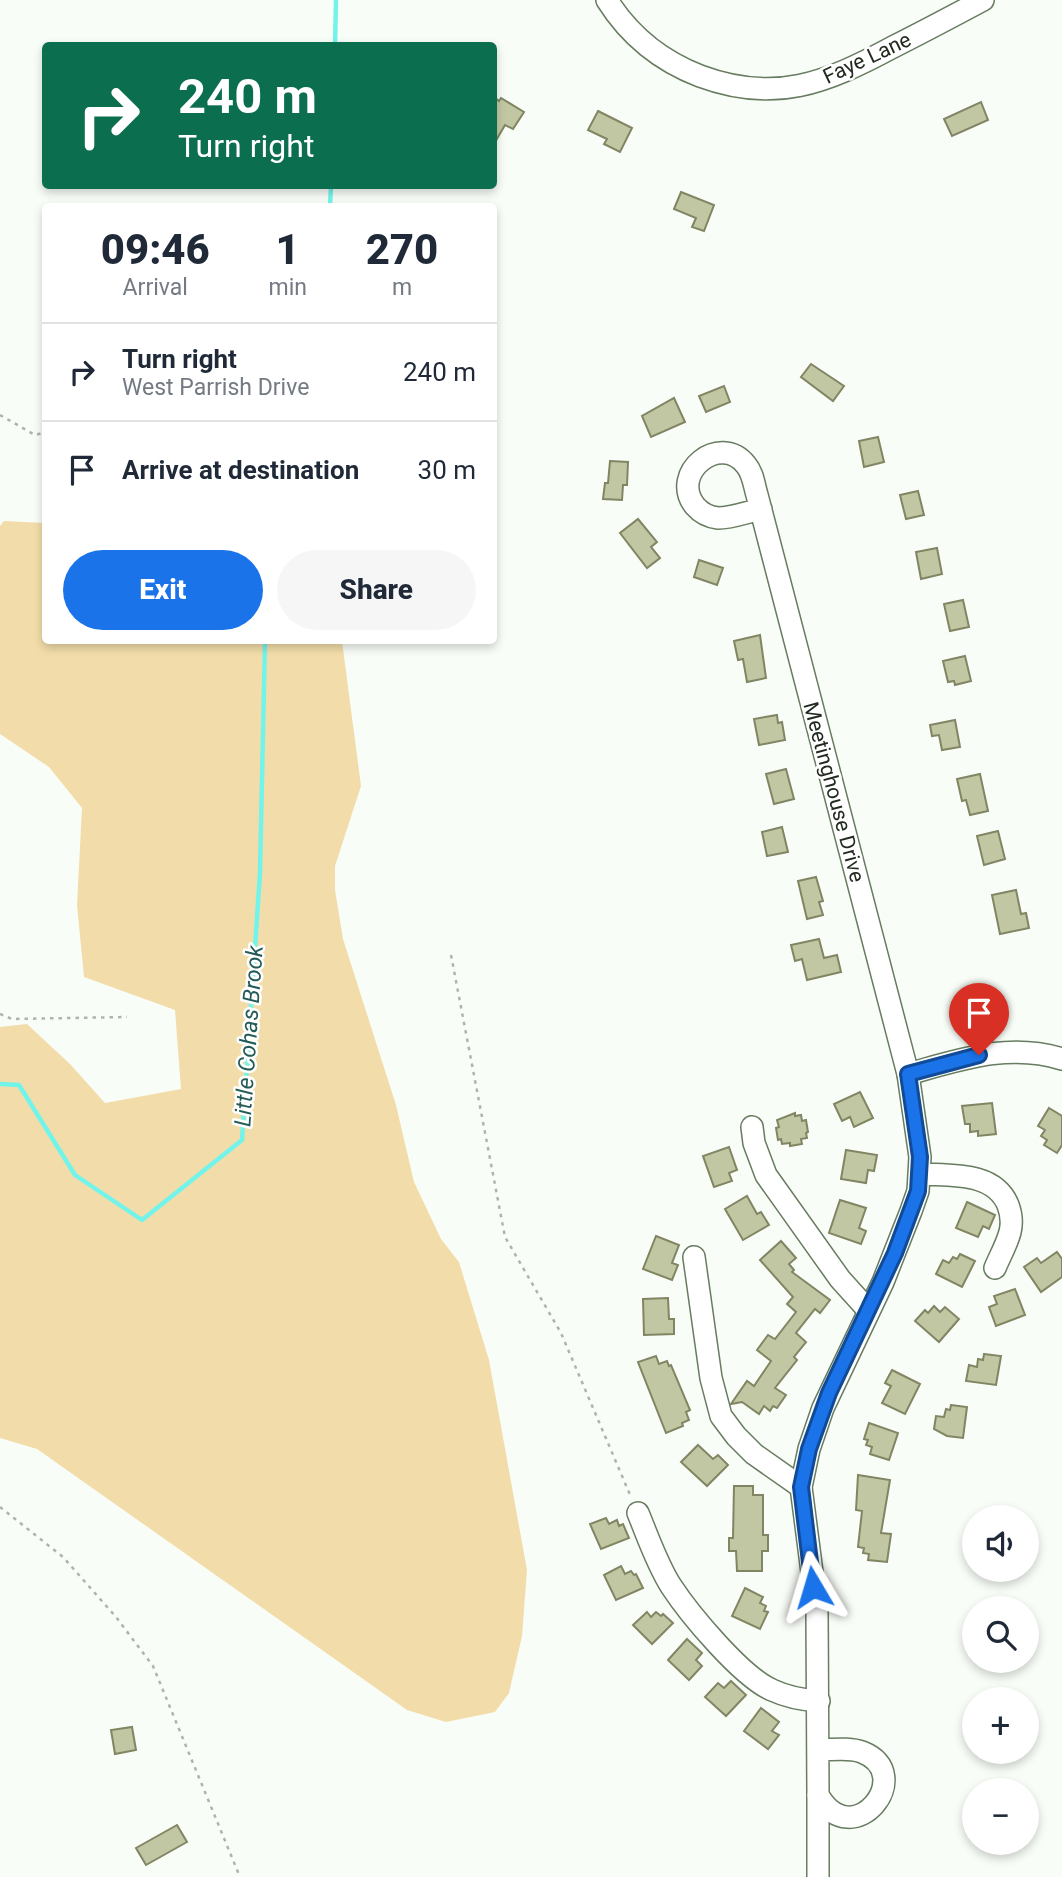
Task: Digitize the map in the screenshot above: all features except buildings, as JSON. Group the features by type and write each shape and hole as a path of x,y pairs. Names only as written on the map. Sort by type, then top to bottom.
{"street":[{"name":"Faye Lane","path":"607,0 638,38 680,68 727,86 770,90 805,86 827,80 983,0"},
{"name":"Meetinghouse Drive","path":"761,509 908,1074 919,1142 918,1191 899,1242 823,1408 809,1449 801,1487 817,1611 818,1750"},
{"path":"908,1074 979,1055 1005,1051 1033,1052 1062,1059"},
{"path":"752,1127 754,1143 766,1175 841,1279 868,1310"},
{"path":"919,1174 980,1180 993,1186 1001,1194 1012,1223 995,1268"},
{"path":"694,1257 711,1378 721,1416 754,1454 801,1487"},
{"path":"638,1513 671,1586 722,1648 749,1675 770,1690 803,1700 819,1701"},
{"path":"818,1795 832,1811 853,1817 863,1814 880,1800 883,1778 880,1768 864,1752 853,1749 818,1750 818,1795 818,1877"}],"path":[{"path":"0,415 35,435 42,433"},
{"path":"451,955 505,1237 561,1333 638,1513"},
{"path":"0,1014 12,1019 128,1017"},
{"path":"0,1507 63,1557 116,1617 153,1666 240,1877"}],"shaded area":[{"path":"4,521 42,523 42,644 342,644 361,786 335,866 335,890 343,939 396,1105 414,1182 441,1239 459,1262 489,1360 527,1570 522,1636 509,1693 495,1712 446,1722 407,1710 37,1449 0,1438 0,1027 27,1024 70,1064 105,1103 181,1089 175,1010 84,977 77,905 82,808 49,767 0,734 0,526"}],"waterway":[{"name":"Little Cohas Brook","path":"335,42 336,0"},
{"name":"Little Cohas Brook","path":"330,203 331,189"},
{"name":"Little Cohas Brook","path":"0,1084 19,1085 75,1175 142,1220 242,1140 260,873 265,644"}],"route":[{"path":"813,1587 801,1487 809,1449 829,1393 883,1282 918,1191 919,1142 908,1074 979,1055"}]}
